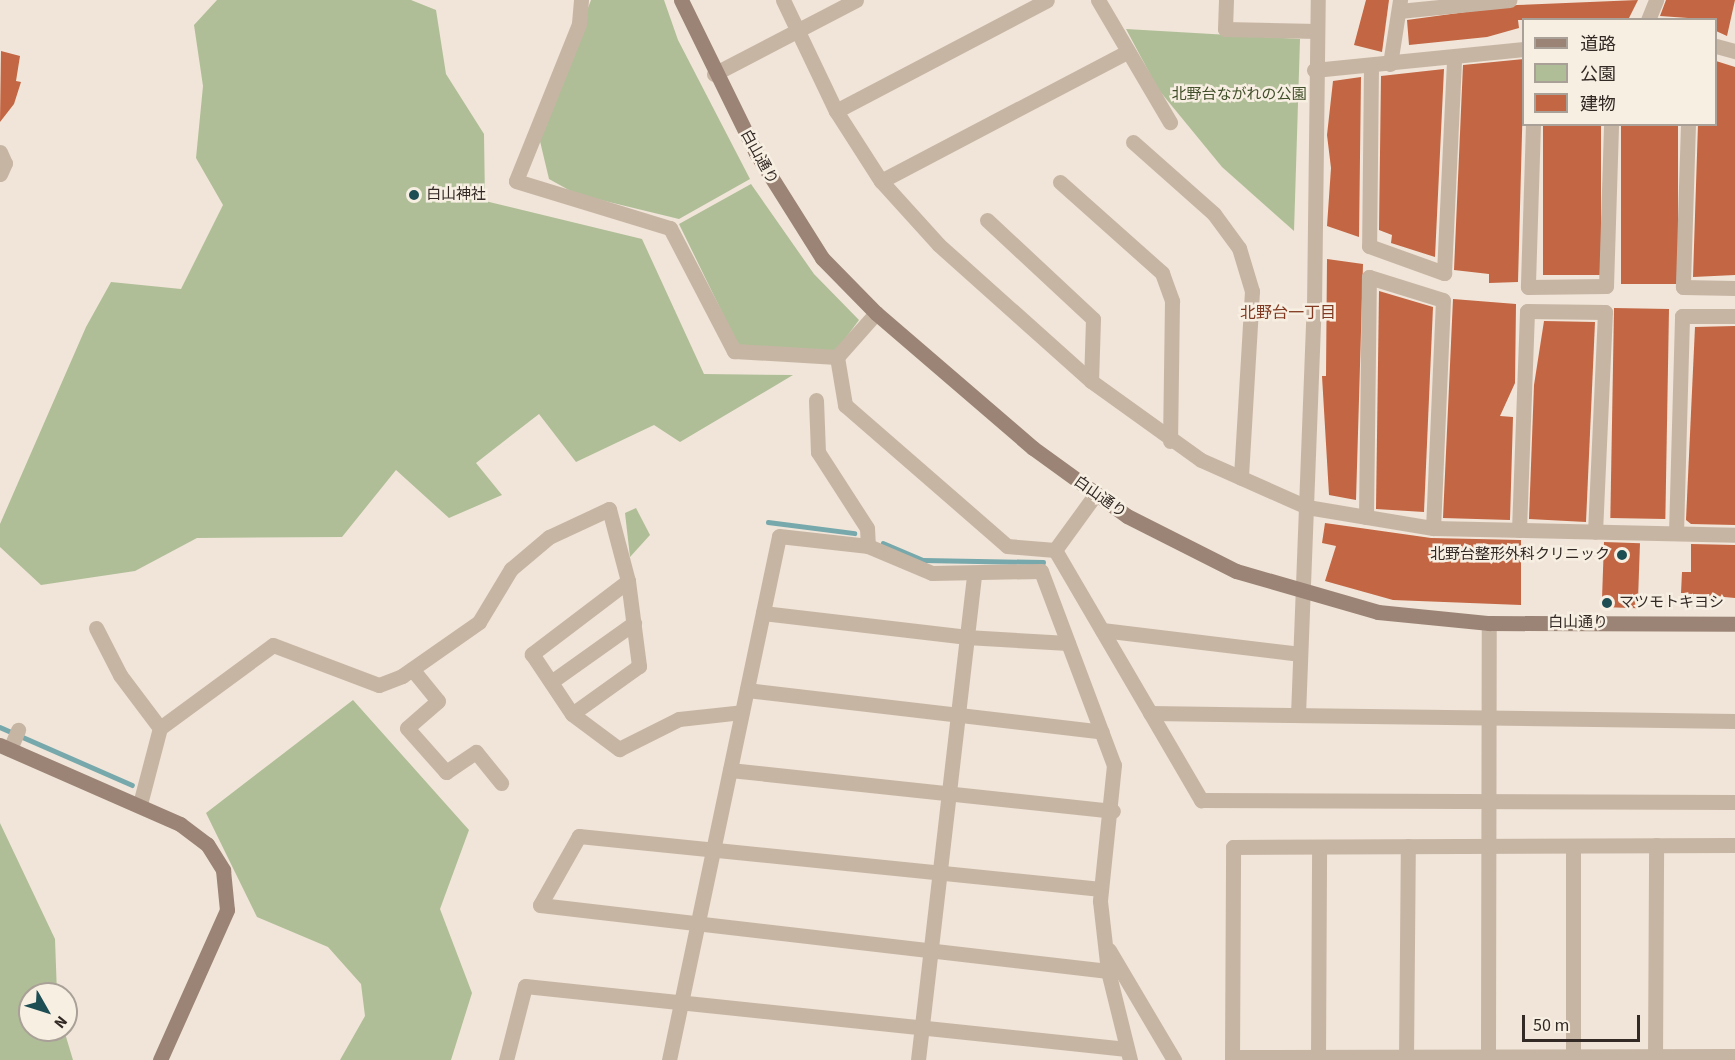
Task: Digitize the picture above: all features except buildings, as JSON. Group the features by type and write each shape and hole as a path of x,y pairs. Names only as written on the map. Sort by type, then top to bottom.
{"street":[{"path":"581,0 579,24 516,181 670,228 734,351 837,357"},
{"name":"白山通り","path":"681,0 714,74 791,214 822,258 876,313 1095,495 1199,555 1301,594 1378,612 1489,623 1735,624"},
{"path":"783,0 795,31 836,111 881,181 939,245 1091,381 1170,441 1307,507 1366,517 1433,528 1735,535"},
{"path":"714,74 856,0"},
{"path":"836,111 1047,0"},
{"path":"1098,0 1170,122"},
{"path":"1226,0 1225,29 1317,31"},
{"path":"1298,715 1301,594 1307,507 1314,70 1318,0"},
{"path":"1390,64 1400,6 1509,0"},
{"path":"1649,18 1656,0"},
{"path":"1717,46 1735,51"},
{"path":"1314,70 1522,49"},
{"path":"881,181 1127,52"},
{"path":"1371,66 1369,246 1444,273 1454,57"},
{"path":"1533,126 1528,287 1606,286 1611,126"},
{"path":"1688,126 1683,287 1735,288"},
{"path":"1133,142 1215,214 1239,248 1252,291 1241,477"},
{"path":"0,152 4,163 0,174"},
{"path":"1060,182 1162,273 1172,301 1170,441"},
{"path":"987,220 1094,319 1091,381"},
{"path":"1366,517 1369,277 1443,300 1433,528"},
{"path":"1519,530 1527,311 1605,312 1595,532"},
{"path":"837,357 876,313"},
{"path":"1676,533 1682,316 1735,316"},
{"path":"837,357 845,405 1007,546 1055,550"},
{"path":"816,400 818,452 867,528 868,546"},
{"path":"1055,550 1095,495"},
{"path":"140,804 160,728 273,645 379,685 412,669 479,622 511,569 549,537 609,509 628,581 639,666 572,714"},
{"path":"506,1060 525,986 681,1003 922,1028 1128,1055 1108,971 1101,889 1113,811 1114,765 1041,571 974,575 932,573 868,546 779,536 714,848 681,1003 669,1060"},
{"path":"1055,550 1201,800 1735,802"},
{"path":"918,1060 974,575"},
{"path":"628,581 532,654 572,714 619,749 679,719 742,712"},
{"path":"763,613 966,637 1068,643"},
{"path":"551,682 634,623"},
{"path":"1488,1058 1489,623"},
{"path":"96,628 120,675 160,728"},
{"path":"1102,630 1299,654"},
{"path":"412,669 438,701 407,729 446,772 476,752 501,783"},
{"path":"747,690 1102,732"},
{"path":"1150,713 1735,721"},
{"path":"11,741 140,804 207,843 229,892 227,910 160,1060"},
{"path":"730,770 1113,811"},
{"path":"1101,889 579,836 540,905 1108,971"},
{"path":"1655,1058 1656,845"},
{"path":"1735,845 1233,847 1232,1059 1735,1056"},
{"path":"1406,1058 1408,846"},
{"path":"1573,846 1573,1058"},
{"path":"1318,1058 1319,847"},
{"path":"1106,944 1174,1060"}],"green space":[{"path":"217,0 411,0 436,10 446,74 484,134 485,201 642,239 704,374 793,375 680,442 654,425 576,462 539,414 476,463 502,495 449,518 396,470 342,537 197,538 135,571 41,585 0,547 0,524 86,327 111,282 181,289 223,205 196,158 203,86 194,25"},
{"path":"591,0 664,0 678,40 750,179 679,219 576,194 549,179 539,137"},
{"name":"北野台ながれの公園","path":"1126,29 1300,39 1294,231 1222,167 1158,89"},
{"path":"751,184 814,274 859,320 836,351 738,345 679,224"},
{"path":"636,508 650,535 630,557 625,513"},
{"path":"353,700 469,830 440,909 472,993 451,1060 340,1060 365,1016 361,984 328,947 257,917 206,813"},
{"path":"0,823 55,939 57,982 18,982 18,1042 68,1042 73,1060 0,1060"}],"waterway":[{"path":"768,522 854,533"},
{"path":"883,543 923,560 1043,562"},
{"path":"0,727 132,785"}],"place":[{"name":"白山神社","path":"414,195"},
{"name":"北野台整形外科クリニック","path":"1622,555"},
{"name":"マツモトキヨシ","path":"1607,603"}],"district":[{"name":"北野台一丁目","path":"1288,313"}]}
